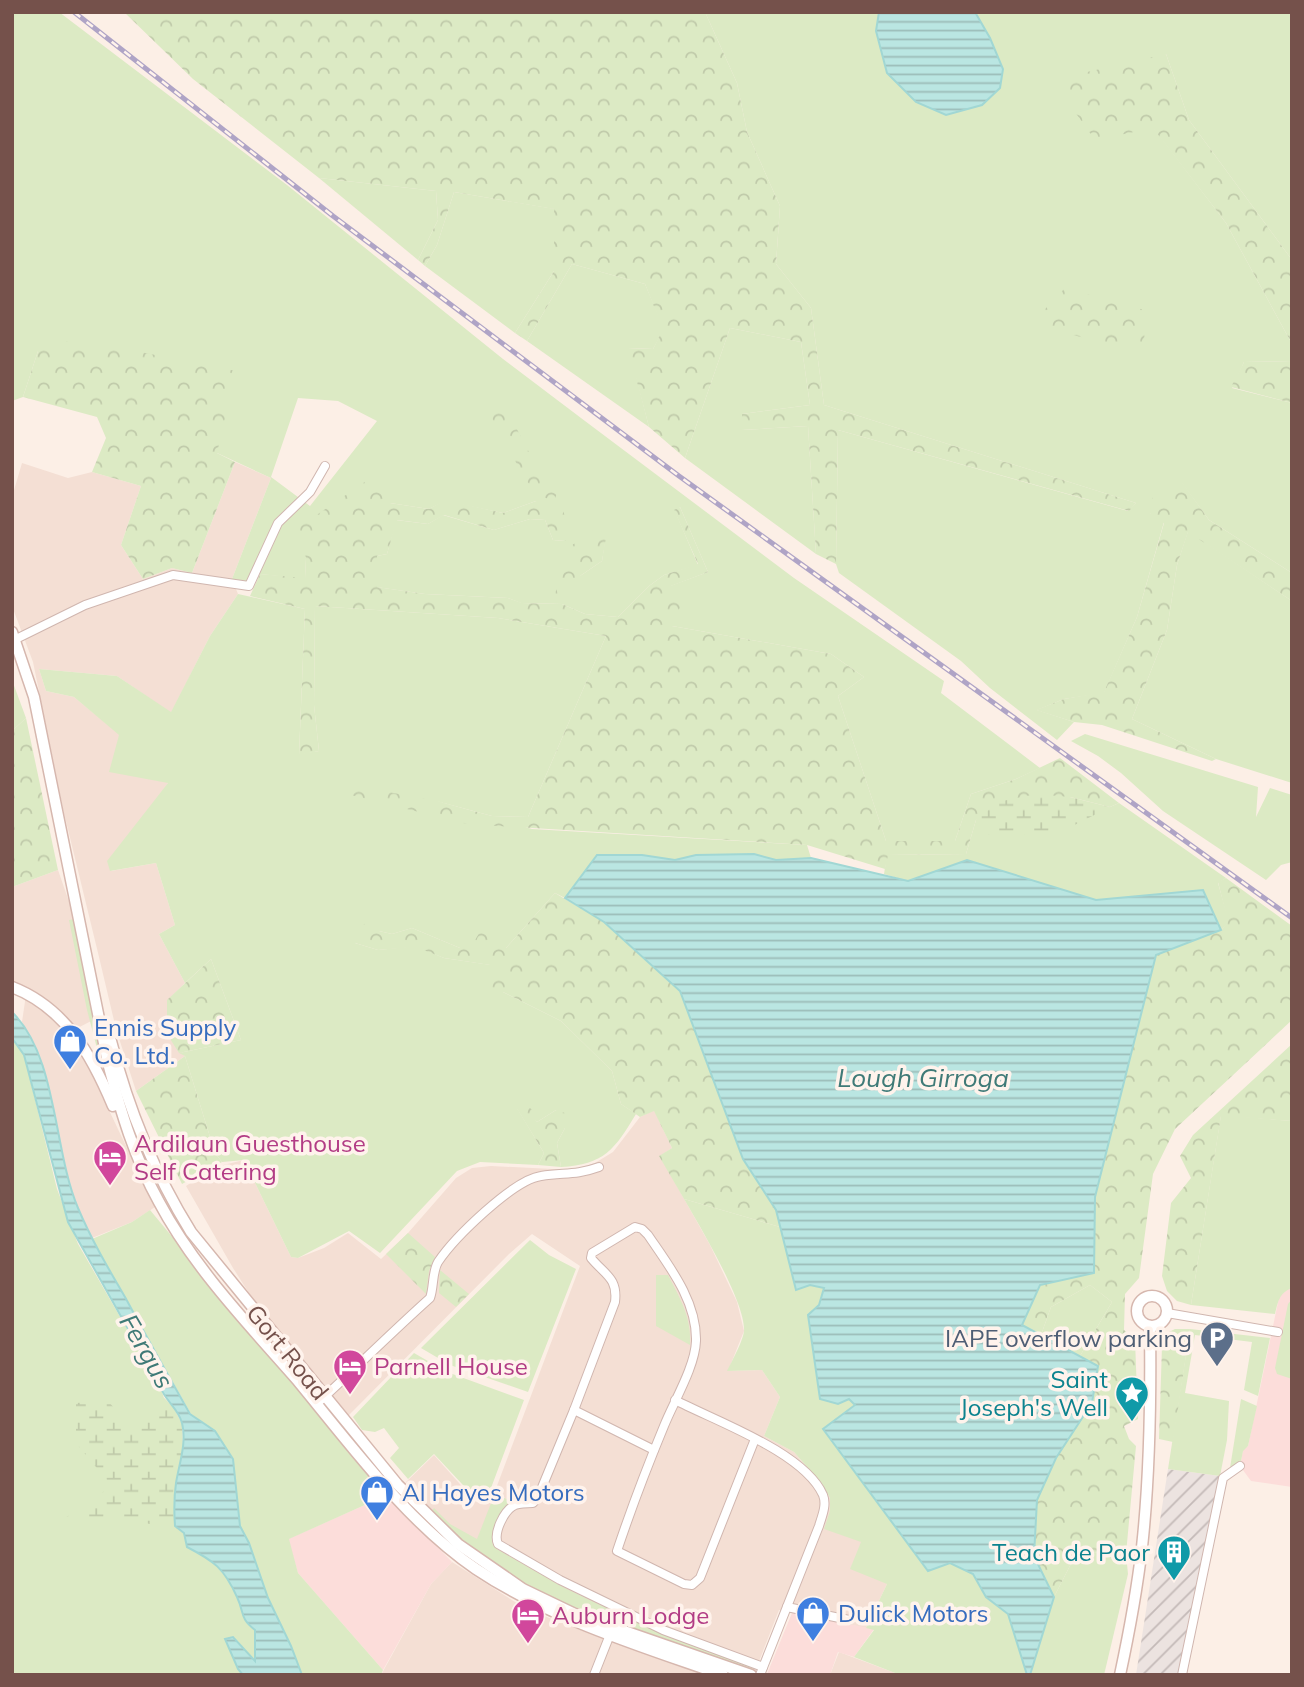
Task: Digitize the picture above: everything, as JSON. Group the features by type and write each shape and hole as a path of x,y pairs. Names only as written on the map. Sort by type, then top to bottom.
{"main road":[{"path":"13,637 34,697 122,1120"},
{"path":"12,987 24,991 53,1011 80,1040 96,1066 159,1203 183,1241 222,1292 321,1401"},
{"path":"96,1066 112,1062"},
{"name":"Gort Road","path":"112,1062 168,1195 191,1233 382,1480 431,1532 474,1567 521,1597 723,1675"},
{"path":"1153,1296 1165,1303 1167,1313 1160,1324 1150,1326 1142,1322 1137,1312 1144,1298 1153,1296"},
{"path":"1120,1675 1142,1546 1150,1430 1150,1326"},
{"name":"Gort Road","path":"321,1401 398,1485 458,1544 523,1589 611,1631 751,1675"}],"street":[{"path":"13,637 85,604 173,575 249,586 278,523 310,492 325,466"},
{"path":"321,1401 430,1298 437,1263 477,1217 519,1186 539,1176 580,1174 598,1167"},
{"path":"675,1400 784,1453 823,1496 824,1509 819,1526 762,1671 663,1630 560,1580 498,1544 496,1536 508,1510 519,1504 533,1503 538,1497 615,1302 617,1289 614,1281 591,1258 592,1253 635,1227 648,1235 685,1295 693,1320 695,1340 693,1358 675,1400 654,1450 617,1551 684,1584 692,1585 700,1578 755,1439"},
{"path":"1167,1313 1278,1332"},
{"path":"574,1410 654,1450"},
{"path":"1182,1675 1223,1478 1240,1466"},
{"path":"787,1608 849,1620"},
{"path":"594,1675 611,1631"}],"shaded area":[{"path":"235,462 271,478 232,579 238,594 210,636 171,713 117,676 39,669 46,691 74,697 120,735 168,783 111,871 156,863 175,925 159,934 185,983 167,1001 167,1034 185,1056 136,1091 116,1029 64,813 33,662 12,606 12,497 22,463 68,478 92,472 141,486 121,545 143,579 172,568 192,573"},
{"path":"58,870 75,919 97,1018 66,1034 79,1047 155,1207 132,1222 92,1238 76,1205 39,1056 22,1022 27,988 12,981 12,887"},
{"path":"654,1110 672,1148 660,1156 710,1245 737,1302 744,1331 728,1371 762,1370 780,1397 764,1436 794,1452 822,1484 830,1498 830,1511 861,1542 887,1584 866,1628 779,1610 754,1674 609,1621 550,1596 431,1512 406,1482 434,1455 476,1502 495,1491 580,1266 532,1234 346,1418 274,1332 186,1186 215,1167 244,1160 291,1257 298,1258 324,1248 348,1233 381,1259 408,1233 456,1178 472,1168 491,1166 572,1170 595,1163 613,1152 640,1117"},
{"path":"1282,1283 1292,1285 1292,1487 1251,1481 1240,1466 1243,1450 1248,1446"},
{"path":"1168,1469 1220,1476 1179,1675 1136,1675"},
{"path":"381,1489 452,1562 431,1584 383,1670 298,1573 288,1539 367,1504"},
{"path":"452,1562 526,1609 710,1675 381,1675 431,1584"},
{"path":"792,1613 874,1629 854,1657 838,1652 830,1675 767,1674"},
{"path":"839,1652 895,1673 950,1675 830,1675"}],"green space":[{"path":"12,12 59,12 287,185 503,359 581,418 794,578 944,681 941,693 1040,768 971,794 955,841 886,841 838,696 864,677 831,654 672,626 670,586 708,572 680,507 675,511 698,565 664,575 618,617 585,614 562,604 521,603 508,598 425,594 376,587 377,556 387,554 396,520 428,524 443,515 494,530 530,519 545,520 553,540 565,541 536,501 503,513 445,501 429,509 390,503 306,558 305,579 260,574 246,581 232,579 271,478 217,453 38,351 23,397 12,401","holes":["298,398 338,401 377,421 310,506 271,477","607,526 602,561 580,576"]},
{"path":"124,12 705,12 737,83 747,132 780,206 776,264 811,308 824,405 1136,503 1129,511 838,430 836,564 816,554 808,426 742,430 742,414 810,405 801,342 730,328 685,458 649,427 628,348 653,349 663,329 645,284 572,264 527,341 515,333 554,271 554,209 454,192 437,245 425,266 418,260 438,220 436,191 319,178 193,79"},
{"path":"705,12 879,12 876,32 1003,69 975,12 1292,12 1292,260 1189,120 1166,54 1095,139 1153,127 1226,223 1292,344 1292,361 1244,362 1232,388 1292,403 1292,573 1209,520 1182,483 1150,514 1164,522 1137,617 1104,693 1064,699 1037,710 1074,722 1057,740 990,688 961,661 839,573 836,564 838,430 1128,511 1136,503 824,405 811,308 776,264 780,206 747,132 737,83"},
{"path":"1166,54 1189,120 1292,260 1292,344 1226,223 1153,128 1095,140 1052,80"},
{"path":"319,178 436,191 438,220 418,260"},
{"path":"454,192 555,209 554,271 515,333 425,266 437,245"},
{"path":"572,264 645,284 664,329 653,349 629,348 649,427 527,341"},
{"path":"1065,288 1148,311 1142,353 1031,324"},
{"path":"730,328 801,342 810,405 742,414 742,430 808,426 816,554 685,458"},
{"path":"75,339 236,371 217,453 235,462 192,573 172,568 143,579 121,545 141,486 92,472 106,438 97,417 23,397 38,351"},
{"path":"1292,361 1292,403 1231,387 1244,362"},
{"path":"495,400 507,410 532,458 540,462 557,493 554,501 538,495 525,479 488,411"},
{"path":"369,479 390,503 429,509 445,500 503,513 536,501 561,507 573,533 565,541 553,540 545,520 530,519 494,530 444,515 428,524 397,520 387,554 377,556 377,587 425,594 508,598 522,603 562,604 585,614 618,617 664,575 698,564 674,510 680,507 708,572 671,586 684,598 672,626 831,654 864,677 838,696 886,841 955,841 971,794 1016,779 1060,758 1119,803 1110,807 1070,797 976,820 966,854 888,855 885,869 807,845 467,824 351,795 362,787 436,801 492,816 528,817 606,636 498,618 315,606 314,705 319,751 299,755 305,609 250,596 260,574 305,578 306,557 289,534"},
{"path":"1182,482 1209,520 1292,573 1292,601 1188,532 1177,565 1167,630 1132,719 1216,759 1212,761 1102,725 1074,722 1036,710 1064,699 1104,692 1137,617 1164,523 1150,515 1153,492"},
{"path":"601,525 608,526 602,561 580,576 569,601 555,595 565,550"},
{"path":"1188,531 1292,601 1292,783 1216,759 1132,719 1167,630 1177,565"},
{"path":"238,594 305,609 299,754 319,751 314,705 315,606 498,618 606,636 528,817 492,816 436,801 532,829 807,845 811,858 776,860 754,854 696,855 675,860 642,855 597,855 565,898 555,893 506,948 460,948 412,928 392,934 379,931 355,943 378,950 416,946 444,958 491,965 503,992 561,1021 612,1071 621,1104 636,1114 607,1153 588,1163 561,1167 557,1143 565,1128 556,1110 537,1122 517,1108 544,1153 538,1165 480,1162 457,1171 380,1253 349,1231 298,1258 291,1257 244,1160 222,1162 215,1153 185,1056 179,1053 241,1040 211,959 185,983 159,934 175,925 156,863 110,871 107,861 168,783 109,772 119,735 74,697 46,691 39,669 117,676 171,712 210,636"},
{"path":"12,680 26,718 12,731"},
{"path":"26,718 58,870 12,887 12,731"},
{"path":"1085,734 1258,787 1256,817 1270,788 1292,795 1292,862 1281,865 1266,880 1163,811 1121,773 1071,741"},
{"path":"1036,794 1070,797 1110,807 1045,840 1013,831 983,835 976,820 998,802"},
{"path":"1119,803 1226,878 1218,883 1229,922 1221,930 1203,890 1096,900 967,860 908,881 884,874 887,855 966,854 976,820 1110,807"},
{"path":"1226,878 1292,926 1292,1020 1175,1129 1153,1174 1139,1278 1125,1294 1124,1330 1135,1340 1138,1419 1124,1426 1129,1439 1136,1446 1126,1554 1077,1552 1054,1597 1034,1556 1037,1499 1056,1458 1092,1403 1098,1367 1080,1356 1112,1302 1090,1285 1051,1307 1041,1335 1022,1325 1039,1285 1094,1273 1095,1197 1156,955 1221,930 1228,922 1218,882"},
{"path":"555,893 604,922 680,991 743,1159 776,1210 780,1227 684,1199 659,1156 672,1148 654,1111 640,1117 621,1104 612,1071 561,1021 503,992 494,998 482,993 490,965 444,958 416,947 378,950 355,943 357,929 372,919 379,931 392,934 412,928 460,948 471,947 481,930 506,948"},
{"path":"75,919 103,1057 98,1052 87,1010 69,920"},
{"path":"211,959 241,1040 179,1053 167,1034 167,1000"},
{"path":"12,1038 24,1055 57,1189 78,1244 160,1386 164,1398 174,1408 187,1547 211,1561 223,1572 245,1619 256,1630 256,1662 233,1637 238,1669 243,1675 12,1675"},
{"path":"1292,1044 1292,1121 1221,1116 1191,1305 1177,1301 1167,1291 1162,1276 1171,1203 1191,1178 1180,1156 1193,1135"},
{"path":"185,1056 215,1153 222,1162 182,1184 136,1091"},
{"path":"523,1102 537,1114 534,1119 537,1122 556,1110 565,1113 565,1128 557,1143 561,1167 538,1165 544,1153 516,1107"},
{"path":"1221,1115 1292,1121 1292,1288 1282,1295 1275,1314 1191,1305"},
{"path":"684,1199 780,1227 796,1290 810,1285 824,1288 819,1305 849,1398 856,1405 824,1430 928,1571 950,1563 973,1574 986,1597 1008,1614 1027,1675 895,1673 854,1657 874,1630 866,1628 887,1584 850,1569 861,1542 824,1529 830,1511 830,1498 822,1484 794,1452 764,1436 780,1397 762,1370 727,1371 743,1335 743,1318 730,1284"},
{"path":"150,1210 381,1489 367,1504 289,1539 298,1573 383,1670 381,1675 302,1675 240,1526 233,1459 215,1431 191,1414 92,1239 132,1222"},
{"path":"408,1233 435,1257 429,1271 426,1294 386,1254"},
{"path":"530,1240 549,1255 576,1269 528,1392 450,1365 421,1348"},
{"path":"440,1270 469,1294 456,1307 439,1293"},
{"path":"656,1275 668,1275 677,1292 687,1317 690,1345 656,1326"},
{"path":"1090,1285 1112,1302 1080,1356 1041,1335 1051,1307"},
{"path":"1292,1299 1292,1379 1277,1374 1275,1368 1288,1304"},
{"path":"1175,1329 1190,1329 1173,1442 1159,1439 1162,1346 1169,1332"},
{"path":"1190,1329 1270,1338 1258,1396 1244,1390 1252,1342 1195,1335 1185,1393 1229,1401 1227,1440 1220,1476 1168,1469"},
{"path":"414,1353 447,1372 524,1400 491,1488 477,1500 434,1454 408,1479 390,1458 399,1448 384,1428 375,1432 362,1430 353,1417"},
{"path":"164,1398 174,1408 182,1424 183,1447 174,1511 184,1533 123,1517 63,1519 90,1503 111,1485 76,1443 76,1403 108,1401 135,1432"},
{"path":"1241,1399 1257,1406 1248,1446 1243,1451 1241,1461 1230,1468"},
{"path":"495,1493 512,1502 494,1527 492,1539 497,1549 563,1587 648,1628 755,1671 752,1673 639,1633 564,1603 494,1565 461,1542 431,1512 434,1508 450,1524 477,1539"},
{"path":"1077,1552 1126,1554 1128,1574 1104,1675 1030,1675 1054,1597"}],"water":[{"path":"879,12 975,12 1003,69 1000,88 982,105 946,115 916,102 887,73 876,31"},
{"name":"Lough Girroga","path":"754,854 776,860 811,858 908,881 967,860 1096,900 1203,890 1221,930 1156,955 1095,1197 1094,1273 1040,1285 1022,1325 1098,1366 1092,1403 1056,1458 1037,1500 1034,1556 1054,1597 1030,1675 1027,1675 1008,1614 986,1597 973,1574 950,1563 928,1571 823,1429 855,1405 849,1399 838,1404 820,1399 808,1315 819,1305 824,1288 810,1285 796,1290 776,1210 743,1159 680,991 604,922 565,898 597,855 642,855 675,860 696,855"},
{"name":"Fergus","path":"12,1012 27,1031 47,1078 70,1185 88,1231 190,1414 215,1431 233,1459 240,1526 302,1675 243,1675 225,1639 233,1637 255,1661 255,1630 244,1618 237,1597 223,1572 211,1561 187,1547 184,1533 175,1526 175,1488 183,1446 182,1423 68,1222 24,1055 12,1038"}],"railway":[{"path":"74,12 333,216 679,476 1292,918"}],"place":[{"name":"Ennis Supply Co. Ltd.","path":"70,1071"},
{"name":"Ardilaun Guesthouse Self Catering","path":"110,1187"},
{"name":"IAPE overflow parking","path":"1217,1368"},
{"name":"Parnell House","path":"350,1396"},
{"name":"Saint Joseph's Well","path":"1132,1423"},
{"name":"Al Hayes Motors","path":"377,1522"},
{"name":"Teach de Paor","path":"1174,1582"},
{"name":"Dulick Motors","path":"813,1643"},
{"name":"Auburn Lodge","path":"528,1645"}]}
